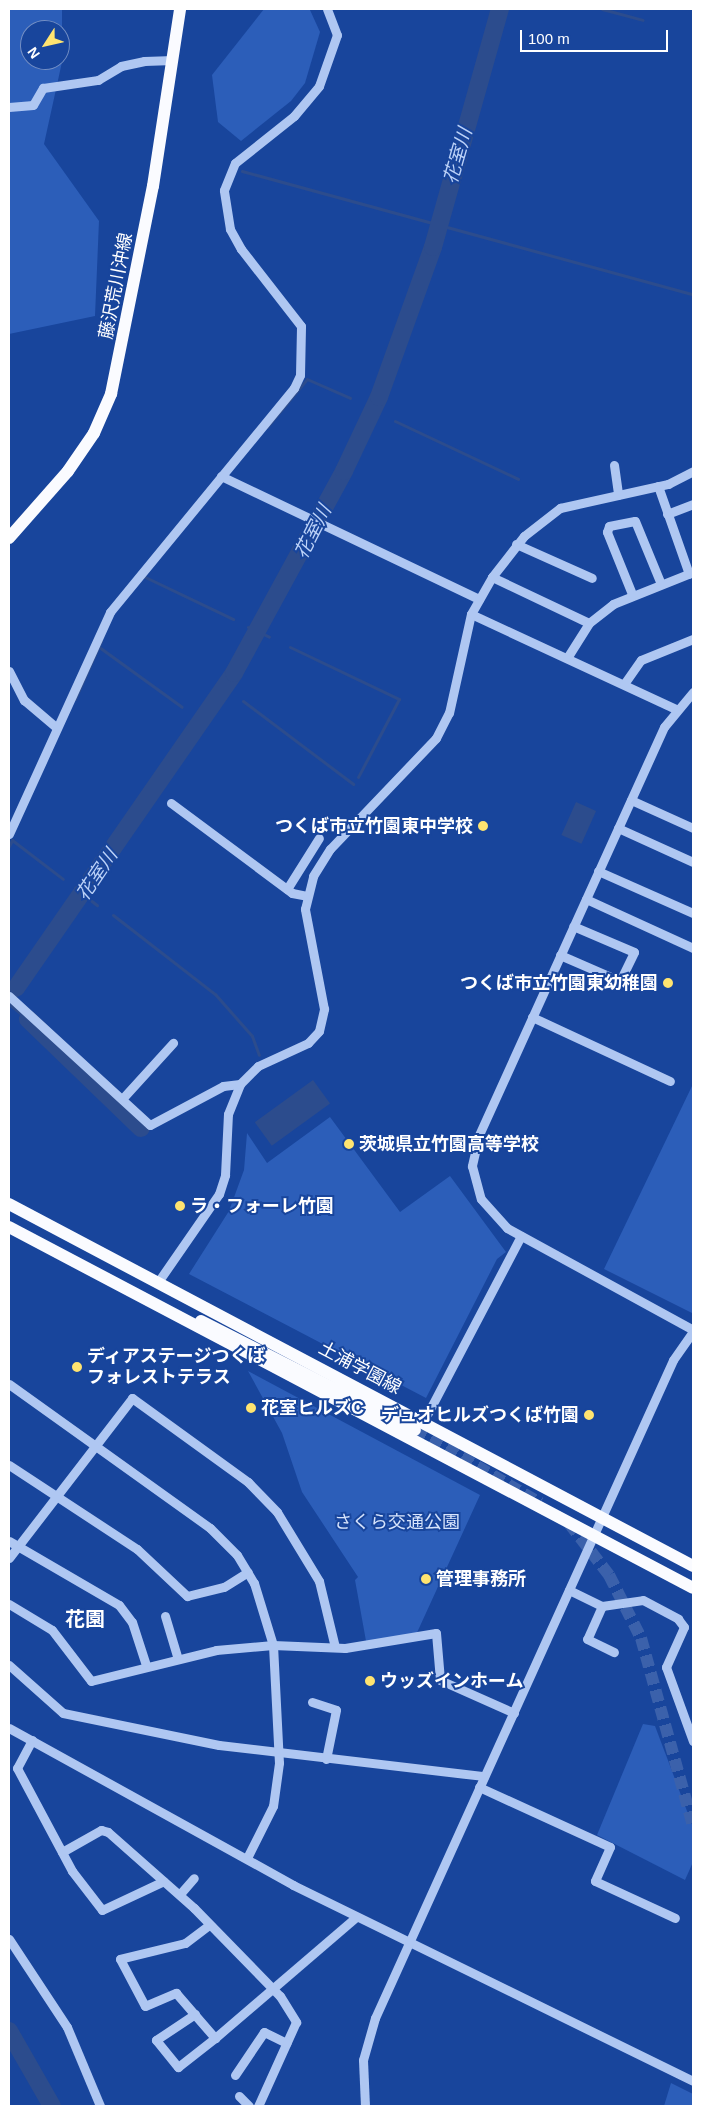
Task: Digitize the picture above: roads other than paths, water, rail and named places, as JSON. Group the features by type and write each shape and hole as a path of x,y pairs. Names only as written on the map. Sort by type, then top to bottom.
{"main road":[{"name":"藤沢荒川沖線","path":"9,538 68,471 94,433 112,394 173,60 180,9"},
{"name":"土浦学園線","path":"9,1204 693,1566"},
{"path":"9,1227 693,1588"},
{"path":"190,1299 269,1354"},
{"path":"177,1316 196,1319 269,1354 415,1430"}],"street":[{"path":"9,834 110,612 294,388 303,351 296,315 240,250 230,229 224,190 235,163 294,116 320,86 337,35 326,9"},
{"path":"9,108 33,105 43,88 98,80 121,66 144,60 173,60"},
{"path":"614,465 618,495"},
{"path":"158,1282 219,1194 225,1175 228,1114 240,1084 265,1062 308,1043 323,1021 306,925 307,896 317,867 330,850 436,738 456,690 471,614 492,577 516,544 560,508 658,486 693,471"},
{"path":"221,476 479,598"},
{"path":"567,658 589,623 632,594 691,573 667,514 658,486"},
{"path":"667,514 693,504"},
{"path":"632,594 607,532 609,526 635,521 661,584"},
{"path":"516,544 592,578"},
{"path":"492,577 589,623"},
{"path":"471,614 676,708"},
{"path":"624,684 641,660 693,639"},
{"path":"9,671 24,700 57,728"},
{"path":"365,2106 364,2051 409,1943 673,1360 693,1330 521,1236 488,1210 475,1186 472,1166 475,1144 631,800 676,708 693,692"},
{"path":"631,800 693,828"},
{"path":"171,803 287,890 307,896"},
{"path":"618,828 693,862"},
{"path":"287,890 319,838"},
{"path":"598,871 693,913"},
{"path":"586,899 693,948"},
{"path":"560,955 620,981 634,952 573,926"},
{"path":"9,996 150,1125 223,1086 240,1084"},
{"path":"532,1017 670,1081"},
{"path":"122,1100 173,1043"},
{"path":"428,1413 521,1236"},
{"path":"9,1384 214,1531 248,1572 264,1606 273,1645 278,1752 273,1806 247,1858"},
{"path":"9,1558 58,1498 132,1398 248,1482 277,1512 308,1560 324,1597 335,1647"},
{"path":"9,1464 148,1557 187,1596 224,1587 248,1572"},
{"path":"9,1541 119,1604 132,1622 146,1665"},
{"path":"569,1590 602,1606 643,1600 684,1627 666,1667 693,1741"},
{"path":"9,1604 58,1636 91,1681 177,1656 273,1645 335,1647 436,1633 440,1680 514,1713"},
{"path":"602,1606 587,1639 614,1652"},
{"path":"165,1616 177,1656"},
{"path":"9,1665 63,1713 189,1740 326,1759 484,1776"},
{"path":"312,1702 336,1710 326,1759"},
{"path":"9,1728 356,1917 693,2081"},
{"path":"32,1740 17,1768 62,1852 102,1910 164,1881"},
{"path":"479,1787 610,1847 594,1880 675,1918"},
{"path":"62,1852 105,1830 180,1894 275,1990 296,2022 258,2106"},
{"path":"180,1894 194,1878"},
{"path":"195,2014 156,2040 178,2067 275,1990 356,1917"},
{"path":"209,1925 185,1943 120,1960 145,2006 176,1993 215,2038"},
{"path":"9,1939 67,2027 100,2106"},
{"path":"235,2075 264,2032 287,2043"},
{"path":"238,2096 249,2106"}],"waterway":[{"name":"花室川","path":"16,988 234,673 344,471 379,397 433,247 500,9"},
{"path":"602,9 643,20"},
{"path":"242,171 693,294"},
{"path":"267,427 307,379 350,398"},
{"path":"395,421 518,479"},
{"path":"143,576 233,619"},
{"name":"花室川","path":"248,627 269,637"},
{"path":"75,699 101,641"},
{"path":"99,647 182,707"},
{"path":"290,647 399,699 358,777"},
{"path":"243,701 353,784"},
{"path":"9,846 12,840 63,879"},
{"path":"75,888 97,905"},
{"path":"113,915 215,994 252,1036 259,1055"},
{"path":"28,1019 141,1128"},
{"name":"花室川","path":"9,2031 52,2106"}],"tunnel":[{"path":"415,1430 540,1503"},
{"path":"569,1523 609,1575 641,1638 693,1826"}],"place":[{"name":"つくば市立竹園東中学校","path":"483,826"},
{"name":"つくば市立竹園東幼稚園","path":"668,983"},
{"name":"茨城県立竹園高等学校","path":"349,1144"},
{"name":"ラ・フォーレ竹園","path":"180,1206"},
{"name":"ディアステージつくば フォレストテラス","path":"77,1367"},
{"name":"花室ヒルズC","path":"251,1408"},
{"name":"デュオヒルズつくば竹園","path":"589,1415"},
{"name":"管理事務所","path":"426,1579"},
{"name":"ウッズインホーム","path":"370,1681"}],"district":[{"name":"花園","path":"85,1619"}],"park label":[{"name":"さくら交通公園","path":"397,1522"}]}
